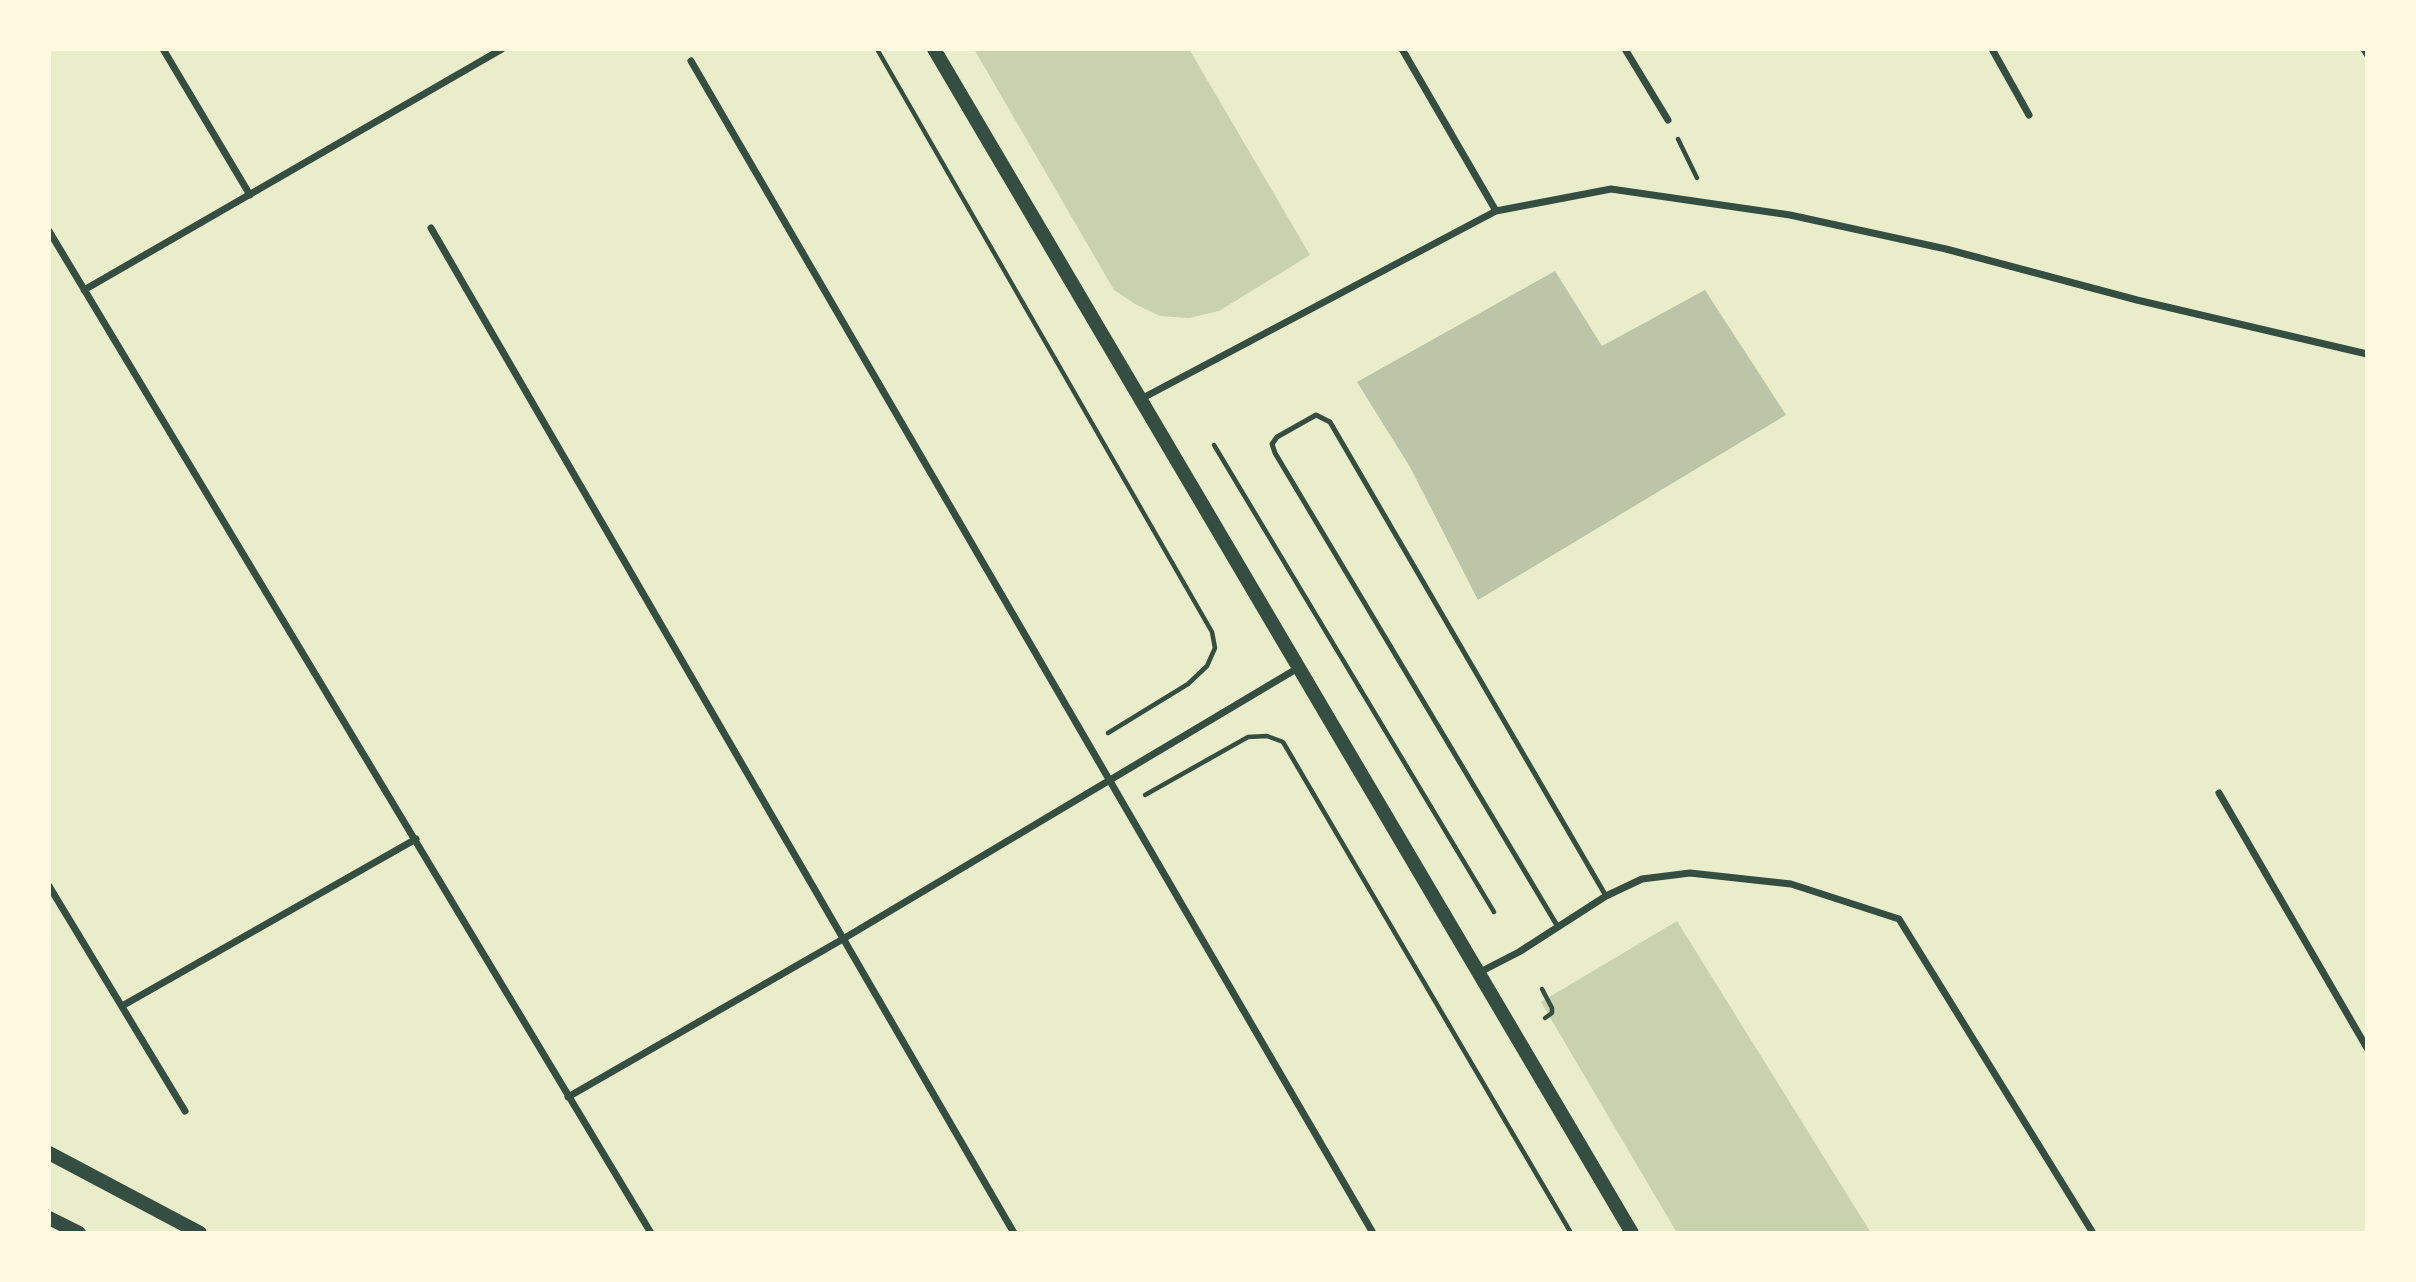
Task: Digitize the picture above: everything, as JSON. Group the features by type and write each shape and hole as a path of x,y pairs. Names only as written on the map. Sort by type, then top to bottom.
{"main road":[{"path":"934,49 1139,401 1480,972 1632,1233"},
{"path":"49,1153 200,1233"},
{"path":"49,1218 79,1233"}],"street":[{"path":"163,49 250,195"},
{"path":"84,290 502,49"},
{"path":"1402,49 1496,211"},
{"path":"1625,49 1668,120"},
{"path":"1992,49 2029,115"},
{"path":"2364,49 2367,54"},
{"path":"691,61 1373,1233"},
{"path":"1139,401 1496,211 1611,190 1790,215 1946,249 2137,300 2367,354"},
{"path":"431,228 1014,1233"},
{"path":"49,230 651,1233"},
{"path":"568,1097 843,939 1297,668"},
{"path":"2219,793 2367,1048"},
{"path":"122,1006 416,839"},
{"path":"1480,972 1606,896 1642,879 1690,873 1791,884 1899,919 2092,1233"},
{"path":"49,886 185,1111"}],"lane":[{"path":"1558,927 1275,453 1272,444 1277,438 1316,415 1330,422 1606,896"}],"path":[{"path":"877,49 1212,632 1215,648 1207,666 1188,684 1088,744"},
{"path":"1668,120 1710,205"},
{"path":"1214,445 1494,912"},
{"path":"1124,807 1248,737 1267,736 1283,742 1571,1233"},
{"path":"1542,989 1552,1008 1552,1013 1545,1018"}],"green space":[{"path":"974,49 1189,49 1310,255 1219,311 1189,318 1160,316 1135,304 1114,290"},
{"path":"1677,921 1871,1233 1677,1233 1541,1002"}],"building":[{"path":"1555,271 1602,346 1705,290 1786,415 1478,600 1410,467 1357,382"}]}
